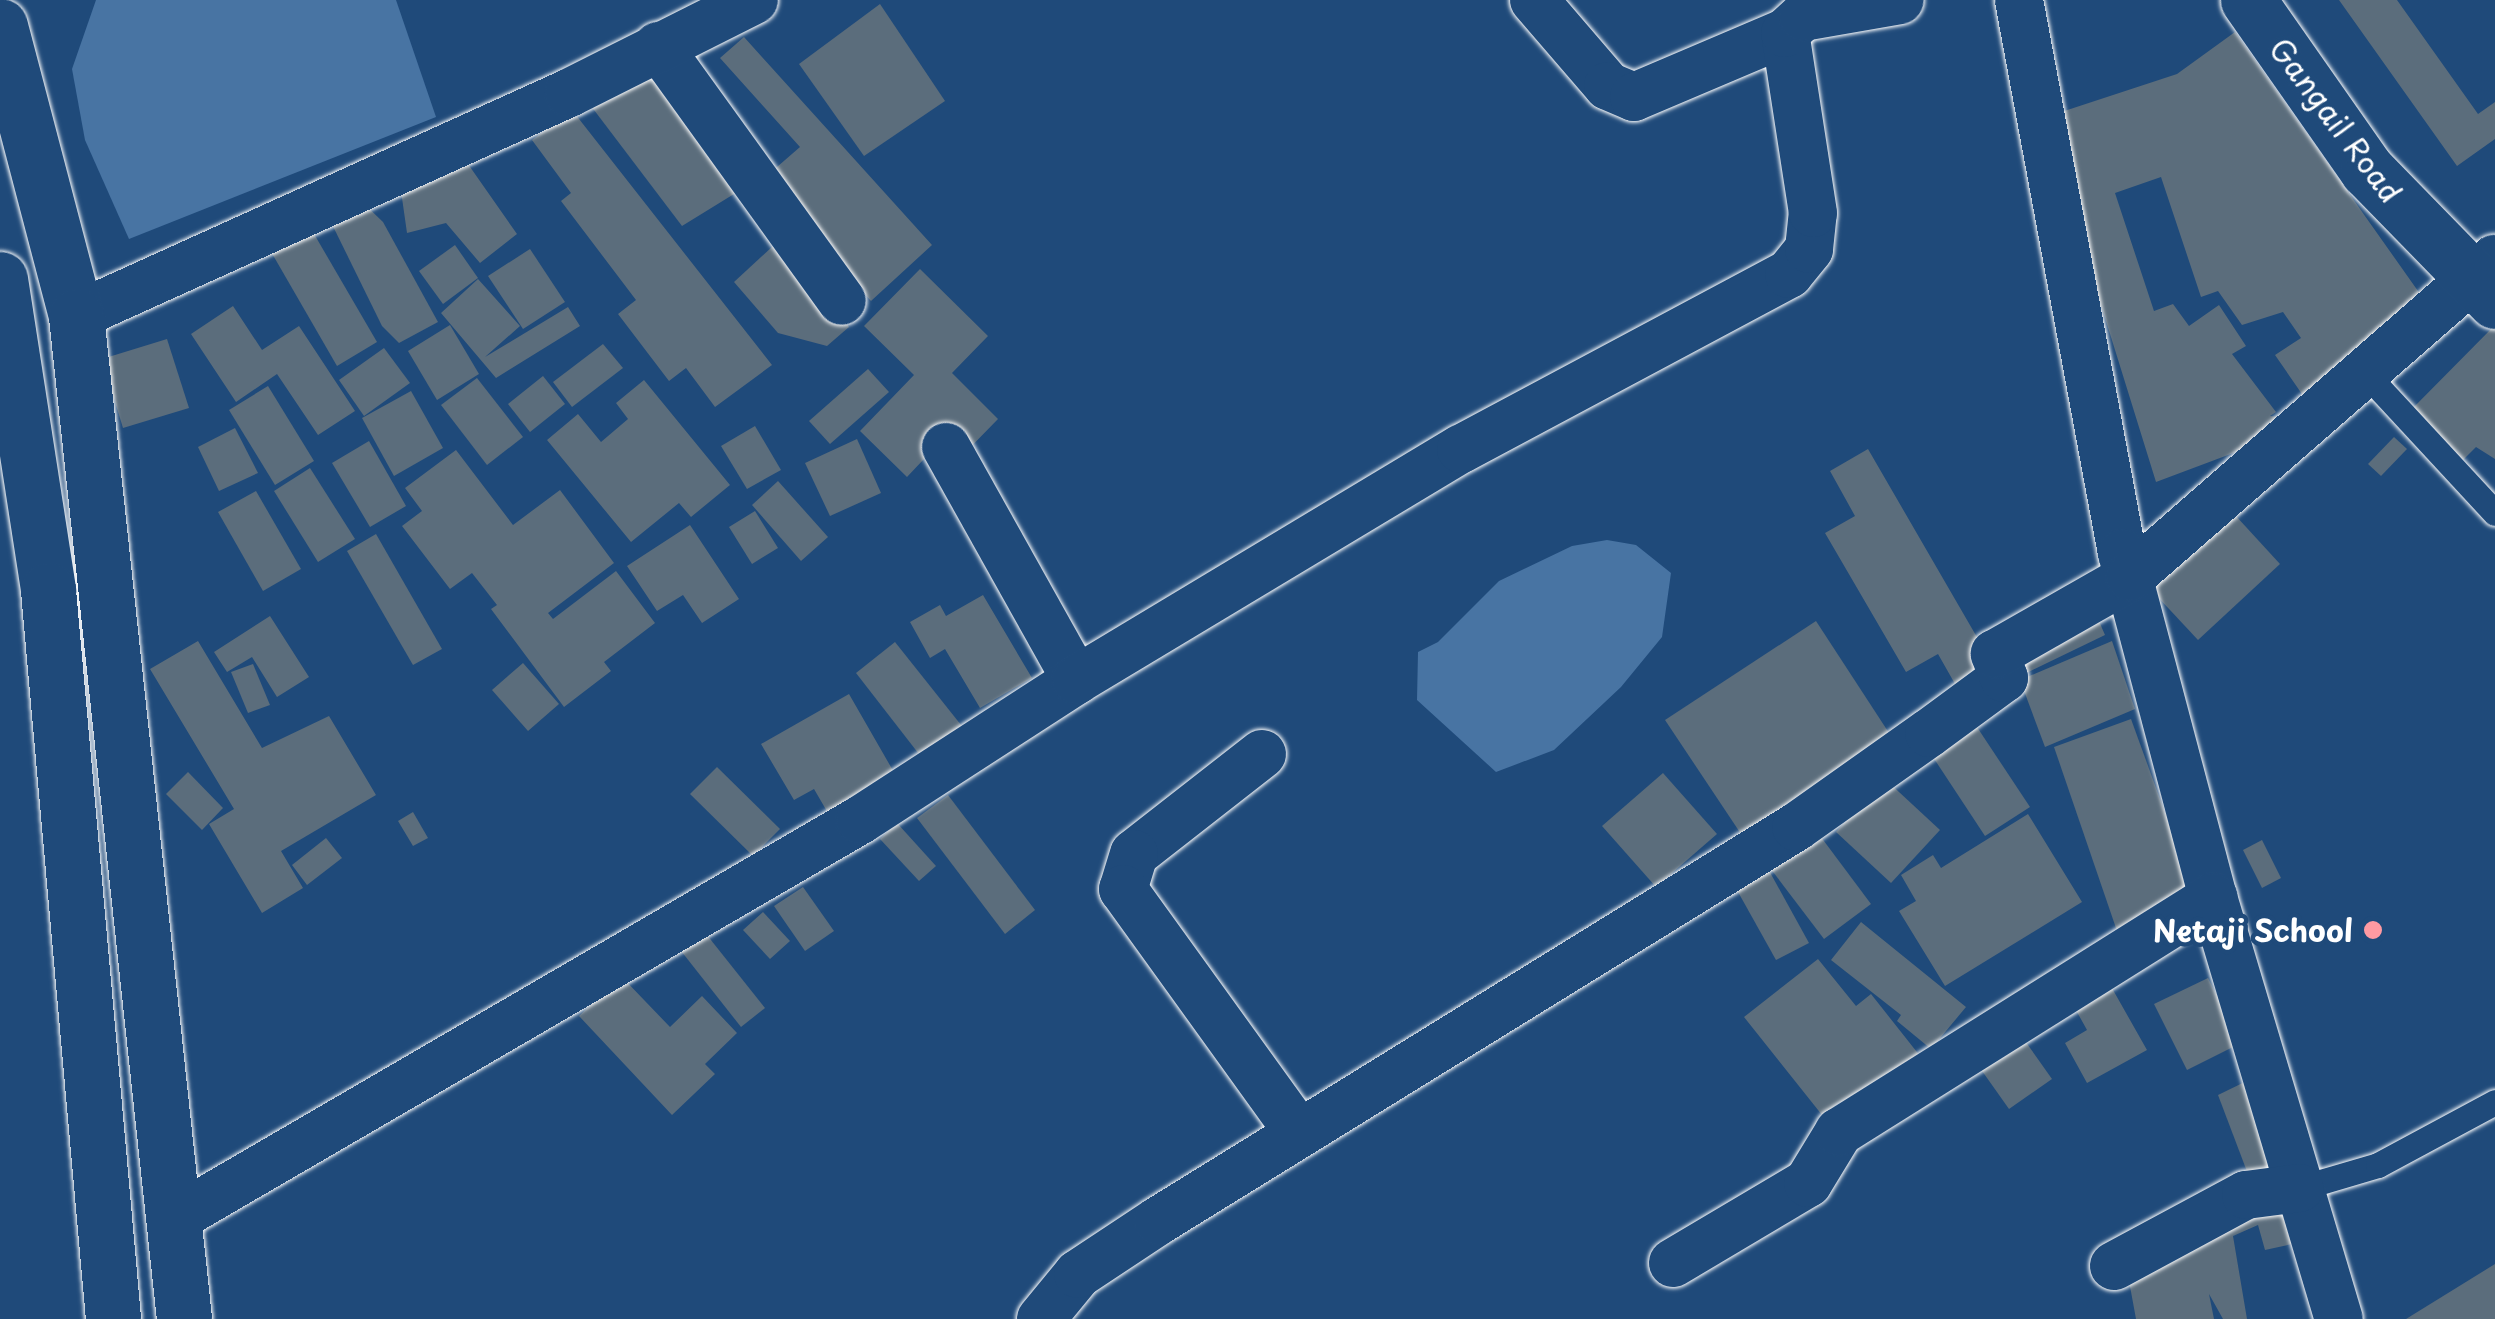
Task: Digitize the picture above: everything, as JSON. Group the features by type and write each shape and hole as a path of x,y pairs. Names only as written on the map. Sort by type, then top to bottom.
{"street":[{"path":"76,316 568,93 754,0"},
{"path":"1534,0 1608,86 1634,97 1785,33 1802,17 1900,0"},
{"path":"2020,0 2130,577 2213,897 2340,1319"},
{"name":"Gangail Road","path":"2248,0 2367,170 2487,280"},
{"path":"0,26 76,316 184,1319"},
{"path":"176,1218 860,820 1076,680 1461,449 1789,274 1810,248 1813,213 1785,33"},
{"path":"658,46 842,301"},
{"path":"0,278 48,590 114,1319"},
{"path":"1041,1319 1078,1274 1297,1130 1796,828 2004,678 1995,654 2130,577 2367,375 2487,280"},
{"path":"946,447 1076,680"},
{"path":"1262,754 1134,854 1123,888 1147,930 1297,1130"},
{"path":"1673,1262 1808,1183 1839,1132 2213,897"},
{"path":"2114,1266 2246,1195 2300,1188"}],"lane":[{"path":"2367,375 2495,513"},
{"path":"2300,1188 2378,1164 2495,1102"}],"water":[{"path":"96,0 396,0 436,117 129,239 85,140 72,69"},
{"path":"1607,540 1636,545 1671,573 1662,637 1621,687 1554,750 1496,772 1417,700 1418,652 1438,642 1499,581 1572,546"}],"building":[{"path":"2339,0 2397,0 2478,114 2495,102 2495,139 2457,166"},
{"path":"880,4 945,101 864,156 799,64"},
{"path":"2235,32 2430,308 2304,397 2275,355 2301,338 2283,312 2242,325 2218,291 2201,297 2161,177 2115,193 2154,311 2173,304 2189,326 2219,305 2246,346 2232,354 2276,412 2270,416 2279,417 2244,449 2156,482 2043,118 2177,74"},
{"path":"744,37 932,245 871,301 762,180 800,147 720,58"},
{"path":"661,67 747,186 682,226 591,106"},
{"path":"572,110 772,365 715,407 686,368 669,381 618,314 636,300 561,201 571,193 532,140"},
{"path":"461,154 517,234 480,263 446,223 407,233 399,177"},
{"path":"357,197 383,222 438,322 399,343 382,326 325,210"},
{"path":"310,227 377,342 337,366 270,250"},
{"path":"785,235 849,327 827,346 778,333 734,282"},
{"path":"455,245 478,278 443,304 419,271"},
{"path":"530,249 565,302 523,329 488,276"},
{"path":"920,269 988,336 952,373 998,419 958,460 940,442 907,477 860,431 914,375 864,326"},
{"path":"478,279 520,326 485,357 568,307 580,326 496,378 441,313"},
{"path":"233,306 262,350 299,326 355,411 318,435 277,374 236,402 191,334"},
{"path":"450,325 479,374 437,400 408,351"},
{"path":"2495,325 2495,459 2476,447 2459,464 2408,413"},
{"path":"167,339 189,408 123,428 102,359"},
{"path":"603,344 623,368 572,407 553,382"},
{"path":"384,348 410,383 364,416 339,380"},
{"path":"868,369 889,392 830,444 809,421"},
{"path":"543,376 565,404 530,432 508,404"},
{"path":"477,378 523,437 487,465 441,405"},
{"path":"644,380 730,485 691,517 679,503 631,542 547,440 578,414 601,442 628,419 616,403"},
{"path":"268,386 314,461 275,485 229,410"},
{"path":"411,391 443,448 394,476 362,418"},
{"path":"755,426 781,470 747,489 721,446"},
{"path":"235,428 258,473 219,491 198,447"},
{"path":"2394,437 2407,449 2381,476 2368,464"},
{"path":"857,439 881,493 830,516 805,463"},
{"path":"369,441 406,506 370,527 332,463"},
{"path":"1868,449 1996,670 1959,691 1938,654 1906,672 1825,533 1855,516 1830,471"},
{"path":"456,450 513,525 560,490 614,563 548,613 553,619 616,571 655,623 604,662 611,671 564,707 491,609 497,605 472,573 450,589 402,526 422,511 405,488"},
{"path":"310,468 355,539 318,562 274,491"},
{"path":"778,481 828,537 801,561 752,505"},
{"path":"256,491 301,569 263,591 218,512"},
{"path":"2224,503 2280,564 2198,640 2142,580"},
{"path":"755,511 778,548 752,564 729,527"},
{"path":"690,525 739,599 702,623 683,595 657,611 627,566"},
{"path":"376,534 442,649 413,665 347,551"},
{"path":"983,595 1032,678 980,708 945,649 930,658 910,622 940,605 946,616"},
{"path":"2092,605 2105,635 2014,679 2003,657"},
{"path":"270,616 309,677 277,697 252,657 227,672 214,652"},
{"path":"1816,621 1891,736 1745,840 1665,720"},
{"path":"198,641 262,748 329,716 376,795 281,851 303,888 262,913 209,824 234,809 150,669"},
{"path":"2112,641 2135,709 2045,747 2020,680"},
{"path":"895,642 969,735 929,767 856,673"},
{"path":"523,663 559,704 528,731 492,690"},
{"path":"253,664 270,705 248,713 231,672"},
{"path":"849,694 899,781 832,820 814,789 794,800 761,744"},
{"path":"1971,718 2030,807 1985,836 1927,748"},
{"path":"2131,719 2197,901 2117,931 2054,747"},
{"path":"717,767 780,829 753,856 690,794"},
{"path":"188,772 223,808 202,830 166,794"},
{"path":"1663,773 1717,834 1656,887 1602,826"},
{"path":"1885,779 1940,830 1891,883 1836,832"},
{"path":"948,795 1035,910 1005,934 917,818"},
{"path":"413,812 428,838 413,846 398,821"},
{"path":"2028,814 2082,902 1945,986 1899,911 1916,901 1901,875 1933,855 1941,868"},
{"path":"897,823 936,866 919,881 880,839"},
{"path":"1812,825 1871,904 1824,939 1764,860"},
{"path":"326,838 342,858 307,885 292,865"},
{"path":"2262,840 2281,878 2262,888 2243,850"},
{"path":"1761,856 1809,943 1776,960 1728,874"},
{"path":"803,887 834,931 805,951 774,906"},
{"path":"763,912 790,941 770,959 743,930"},
{"path":"1861,922 1966,1007 1931,1049 1897,1021 1901,1015 1831,960"},
{"path":"699,925 765,1008 741,1027 674,942"},
{"path":"1818,959 1856,1006 1871,994 1924,1061 1852,1118 1840,1102 1822,1115 1744,1017"},
{"path":"2104,974 2147,1050 2087,1083 2065,1043 2087,1030 2067,994"},
{"path":"621,976 670,1027 702,996 737,1033 705,1064 715,1074 672,1115 579,1016"},
{"path":"2208,978 2241,1043 2187,1070 2154,1004"},
{"path":"2018,1031 2052,1079 2009,1109 1975,1061"},
{"path":"2255,1077 2289,1174 2254,1190 2218,1095"},
{"path":"2285,1194 2301,1242 2265,1250 2258,1225 2233,1236 2247,1319 2223,1319 2209,1294 2214,1319 2136,1319 2127,1270"},
{"path":"2495,1264 2495,1319 2406,1319"}],"place":[{"name":"Netaji School","path":"2373,930"}]}
